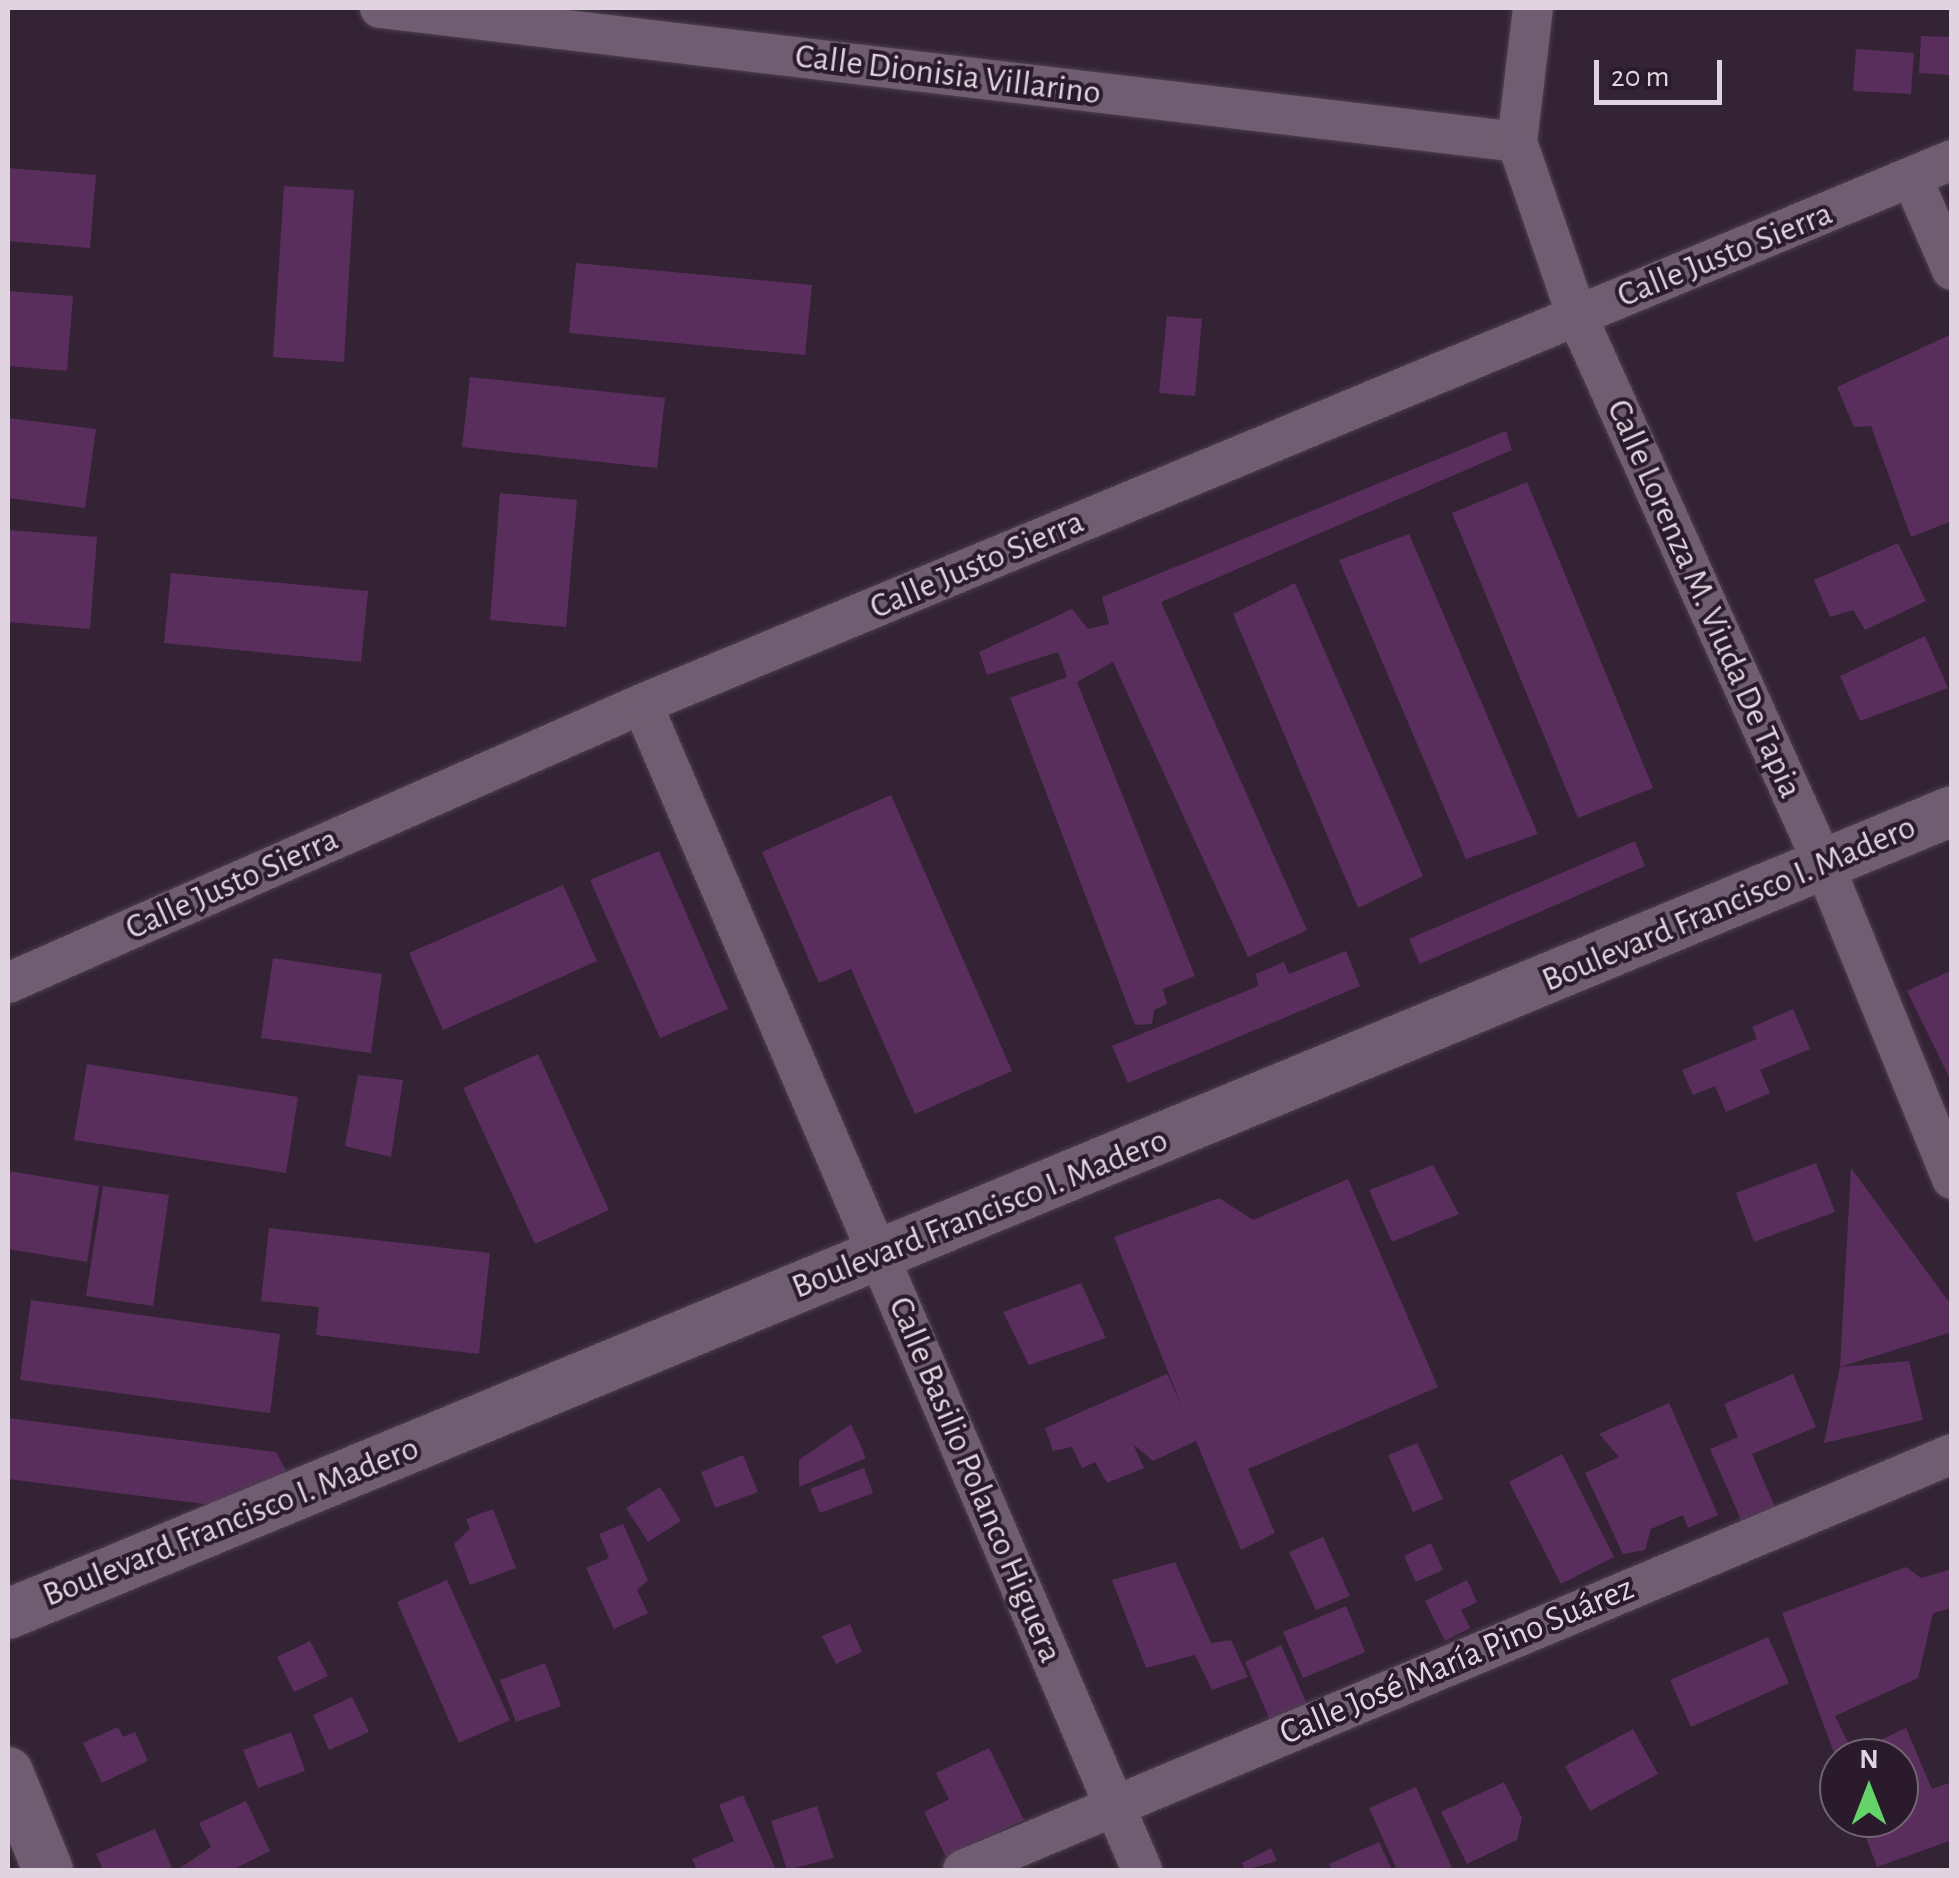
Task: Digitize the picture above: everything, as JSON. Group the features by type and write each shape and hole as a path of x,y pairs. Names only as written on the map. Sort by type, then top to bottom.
{"street":[{"name":"Calle Dionisia Villarino","path":"380,8 628,22 1516,142"},
{"name":"Calle Lorenza M. Viuda De Tapia","path":"1533,8 1516,142 1577,316 1824,865 1952,1178"},
{"name":"Calle Justo Sierra","path":"8,983 642,704 1952,160"},
{"path":"1912,178 1952,270"},
{"name":"Calle Basilio Polanco Higuera","path":"642,704 1142,1870"},
{"name":"Boulevard Francisco I. Madero","path":"8,1614 1952,811"},
{"name":"Calle José María Pino Suárez","path":"963,1870 1952,1454"},
{"path":"8,1772 48,1870"}],"building":[{"path":"1921,36 1951,37 1949,75 1919,73"},
{"path":"1856,49 1914,53 1911,94 1853,91"},
{"path":"8,168 96,175 90,248 8,241"},
{"path":"284,186 354,190 344,362 273,357"},
{"path":"576,263 812,285 805,355 569,333"},
{"path":"8,291 73,296 67,371 8,366"},
{"path":"1167,316 1202,319 1195,396 1159,393"},
{"path":"1952,334 1952,521 1911,537 1871,426 1854,427 1837,387"},
{"path":"470,377 665,398 657,468 462,447"},
{"path":"8,418 96,429 85,508 8,498"},
{"path":"1506,431 1512,450 1161,602 1307,930 1248,957 1113,662 1077,682 1195,976 1163,989 1167,1004 1154,1010 1152,1024 1135,1025 1010,698 1067,677 1058,652 987,675 979,652 1072,609 1088,629 1109,624 1102,597"},
{"path":"1527,482 1653,788 1578,818 1452,513"},
{"path":"500,493 577,500 566,627 490,620"},
{"path":"8,530 97,537 90,629 8,622"},
{"path":"1409,534 1538,834 1466,859 1339,560"},
{"path":"1898,543 1926,601 1865,630 1853,610 1830,617 1814,580"},
{"path":"171,573 368,591 361,662 164,643"},
{"path":"1295,583 1423,876 1358,908 1233,614"},
{"path":"1925,636 1948,688 1860,721 1840,676"},
{"path":"891,795 1012,1071 915,1114 851,969 819,983 762,852"},
{"path":"1635,841 1645,866 1420,964 1409,939"},
{"path":"659,851 728,1009 660,1038 590,880"},
{"path":"563,885 597,961 443,1030 409,953"},
{"path":"1346,951 1360,986 1128,1083 1112,1046 1258,986 1256,974 1284,962 1289,974"},
{"path":"273,958 382,974 371,1053 261,1038"},
{"path":"1952,970 1952,1083 1907,991"},
{"path":"1793,1009 1810,1049 1760,1070 1770,1093 1726,1112 1715,1086 1693,1095 1682,1070 1757,1039 1752,1027"},
{"path":"538,1054 609,1210 535,1244 463,1088"},
{"path":"87,1064 298,1097 286,1173 74,1140"},
{"path":"358,1075 403,1080 391,1157 345,1146"},
{"path":"1816,1163 1835,1212 1754,1242 1736,1193"},
{"path":"1433,1165 1459,1214 1392,1242 1369,1190"},
{"path":"1851,1168 1952,1306 1952,1332 1840,1367"},
{"path":"8,1171 99,1186 87,1262 8,1249"},
{"path":"1348,1179 1438,1387 1248,1469 1275,1533 1241,1550 1196,1441 1153,1461 1133,1444 1144,1468 1107,1483 1095,1462 1082,1468 1072,1447 1053,1451 1045,1428 1167,1374 1182,1407 1114,1237 1219,1198 1253,1220"},
{"path":"103,1186 169,1195 153,1306 86,1296"},
{"path":"269,1228 490,1253 479,1354 316,1335 319,1307 261,1301"},
{"path":"1081,1283 1106,1338 1029,1365 1003,1312"},
{"path":"31,1300 280,1334 270,1413 20,1380"},
{"path":"1909,1361 1923,1420 1824,1443 1840,1367"},
{"path":"1793,1374 1816,1427 1752,1454 1775,1507 1742,1522 1710,1449 1738,1437 1724,1404"},
{"path":"1669,1403 1718,1515 1688,1528 1683,1515 1651,1529 1645,1550 1623,1554 1585,1473 1619,1457 1599,1434"},
{"path":"8,1418 276,1452 291,1480 235,1508 8,1479"},
{"path":"851,1424 866,1458 799,1487 799,1460"},
{"path":"1417,1443 1443,1499 1413,1512 1388,1455"},
{"path":"1562,1454 1614,1557 1561,1584 1509,1482"},
{"path":"743,1455 758,1492 715,1508 701,1472"},
{"path":"864,1468 873,1493 820,1513 810,1489"},
{"path":"660,1487 681,1521 648,1542 626,1508"},
{"path":"493,1509 516,1568 470,1585 454,1544 470,1529 466,1519"},
{"path":"623,1524 648,1580 637,1590 648,1613 614,1629 586,1568 609,1558 599,1534"},
{"path":"1323,1537 1350,1596 1316,1610 1289,1552"},
{"path":"1431,1543 1443,1570 1416,1582 1404,1556"},
{"path":"1175,1562 1211,1643 1231,1640 1248,1677 1212,1690 1195,1655 1146,1668 1112,1580"},
{"path":"1906,1567 1921,1578 1952,1569 1952,1608 1933,1613 1918,1678 1835,1716 1846,1738 1829,1738 1782,1613"},
{"path":"447,1580 510,1720 459,1743 397,1602"},
{"path":"1467,1580 1477,1602 1461,1610 1470,1628 1445,1641 1425,1601"},
{"path":"1346,1606 1365,1652 1303,1678 1283,1632"},
{"path":"850,1624 862,1652 836,1664 822,1636"},
{"path":"1768,1637 1789,1683 1691,1727 1670,1680"},
{"path":"310,1641 328,1676 294,1692 277,1657"},
{"path":"1281,1645 1307,1704 1270,1720 1245,1662"},
{"path":"545,1663 561,1706 516,1722 500,1680"},
{"path":"352,1697 369,1732 329,1750 313,1715"},
{"path":"118,1727 123,1737 135,1732 148,1761 102,1783 83,1743"},
{"path":"1906,1728 1910,1738 1885,1738"},
{"path":"1633,1729 1658,1774 1590,1811 1565,1766"},
{"path":"291,1732 305,1771 258,1788 243,1750"},
{"path":"989,1748 1024,1820 946,1857 924,1812 949,1799 936,1773"},
{"path":"1919,1758 1932,1789 1952,1782 1952,1840 1877,1867 1866,1838 1919,1838"},
{"path":"1504,1782 1522,1818 1517,1840 1467,1864 1441,1812"},
{"path":"1416,1787 1453,1870 1397,1870 1369,1808"},
{"path":"743,1795 776,1870 697,1870 692,1859 734,1841 719,1805"},
{"path":"246,1801 270,1851 232,1870 177,1870 211,1847 199,1823"},
{"path":"817,1806 834,1858 787,1870 771,1821"},
{"path":"155,1829 173,1870 103,1870 96,1854"},
{"path":"1379,1842 1392,1870 1332,1870 1329,1864"},
{"path":"1271,1848 1277,1861 1245,1870 1242,1863"}]}
